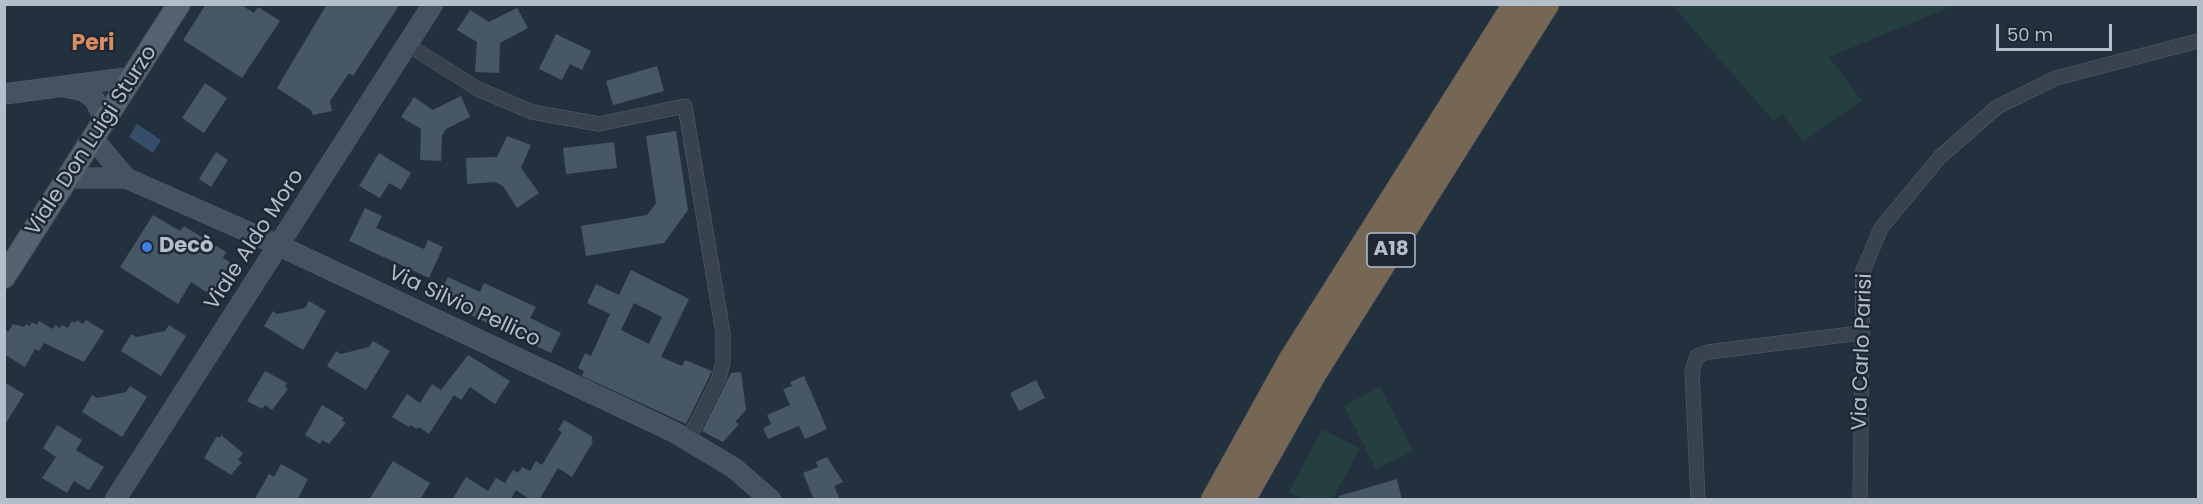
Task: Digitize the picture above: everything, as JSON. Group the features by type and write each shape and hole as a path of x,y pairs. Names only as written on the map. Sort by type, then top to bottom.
{"highway":[{"name":"A18","path":"1214,500 1291,361 1516,4"},
{"name":"A18","path":"1242,500 1319,364 1546,4"}],"main road":[{"name":"Viale Don Luigi Sturzo","path":"4,277 70,178 179,4"}],"street":[{"name":"Viale Aldo Moro","path":"115,500 280,246 433,4"},
{"name":"Via Carlo Parisi","path":"1860,500 1860,333 1863,271 1881,228 1948,150 1997,107 2056,78 2199,41"},
{"path":"408,45 478,89 532,112 599,124 685,106 723,333 723,363 719,378 688,440"},
{"path":"4,94 65,87 79,82 133,77"},
{"path":"65,87 84,91 94,99 106,121"},
{"path":"94,140 126,178"},
{"path":"70,178 126,178"},
{"name":"Via Silvio Pellico","path":"126,178 280,246 688,440 734,468 771,500"},
{"path":"1698,500 1692,371 1697,356 1708,352 1860,333"}],"green space":[{"path":"1672,5 1955,5 1829,57 1862,101 1803,141 1782,114 1773,120"},
{"path":"1380,387 1413,451 1376,469 1344,406"},
{"path":"1322,429 1360,448 1333,499 1303,499 1289,492"}],"water":[{"path":"137,124 161,140 153,153 129,137"}],"building":[{"path":"206,4 240,4 254,13 258,7 280,21 242,78 183,40"},
{"path":"327,4 400,4 353,76 349,73 330,101 332,111 313,115 311,110 277,88"},
{"path":"517,8 528,28 500,43 499,73 475,72 477,42 457,30 470,10 489,22"},
{"path":"556,34 591,51 582,70 570,64 562,80 539,69"},
{"path":"657,66 664,91 613,105 606,81"},
{"path":"205,83 227,98 204,133 182,118"},
{"path":"461,96 470,117 446,129 442,136 441,161 420,160 421,129 401,117 414,97 433,110"},
{"path":"676,131 688,210 664,243 586,256 581,226 647,215 656,203 646,136"},
{"path":"507,136 531,145 521,168 539,193 517,208 503,186 495,182 467,184 466,158 497,157"},
{"path":"614,142 617,168 566,174 563,148"},
{"path":"216,152 228,160 211,187 199,179"},
{"path":"379,153 411,173 401,190 389,183 380,198 359,186"},
{"path":"365,208 382,216 376,228 424,249 428,240 443,247 429,278 349,241"},
{"path":"153,215 180,231 184,226 226,252 223,258 231,263 211,295 191,282 178,304 120,267"},
{"path":"631,270 689,299 661,357 682,366 685,360 712,371 686,424 582,376 584,371 578,368 585,353 591,356 610,314 587,303 596,284 619,295","holes":["634,303 662,317 649,344 621,330"]},
{"path":"448,277 480,292 484,283 536,307 530,318 561,333 551,353 437,299"},
{"path":"309,301 326,311 303,350 264,326 273,311 277,314 305,308"},
{"path":"77,320 83,324 86,320 104,331 84,362 44,343 39,351 35,349 25,367 4,354 4,329 8,332 13,324 24,327 26,324 30,326 32,322 37,325 39,321 53,329 55,325 68,328 72,321 75,323"},
{"path":"169,325 186,336 161,376 121,351 131,334 136,337 165,331"},
{"path":"373,341 390,351 366,390 327,366 336,351 341,354 369,347"},
{"path":"468,355 510,381 495,404 470,387 461,400 454,395 429,434 419,427 417,429 410,425 409,427 392,417 407,394 420,403 432,384 441,390"},
{"path":"265,371 287,383 285,387 288,389 272,410 265,405 262,409 247,401"},
{"path":"741,372 746,410 735,422 739,424 723,442 702,431 731,373"},
{"path":"804,376 827,429 805,439 799,426 768,439 763,428 771,424 767,415 790,405 783,389 792,386 790,382"},
{"path":"1036,380 1045,398 1019,411 1010,393"},
{"path":"4,382 24,394 4,426"},
{"path":"130,386 147,397 122,437 82,412 92,395 97,398 126,392"},
{"path":"322,405 344,418 342,421 346,423 329,444 322,440 320,444 305,435"},
{"path":"564,420 593,437 591,440 593,442 572,477 558,468 539,500 531,500 516,490 510,500 452,500 466,477 488,491 496,478 505,483 513,470 518,473 522,467 530,471 536,461 542,465 562,432 558,430"},
{"path":"57,425 82,440 76,450 104,467 89,490 74,481 67,493 42,478 56,457 43,448"},
{"path":"221,435 243,453 238,460 242,462 231,475 204,458 217,436 220,438"},
{"path":"827,457 843,482 834,486 840,500 814,500 803,473 818,467 816,462"},
{"path":"393,461 430,483 420,500 369,500"},
{"path":"281,464 308,479 297,500 254,500 269,474 274,477"},
{"path":"1397,479 1402,500 1339,500 1339,496"}],"place":[{"name":"Decò","path":"147,247"}],"district":[{"name":"Peri","path":"93,44"}]}
